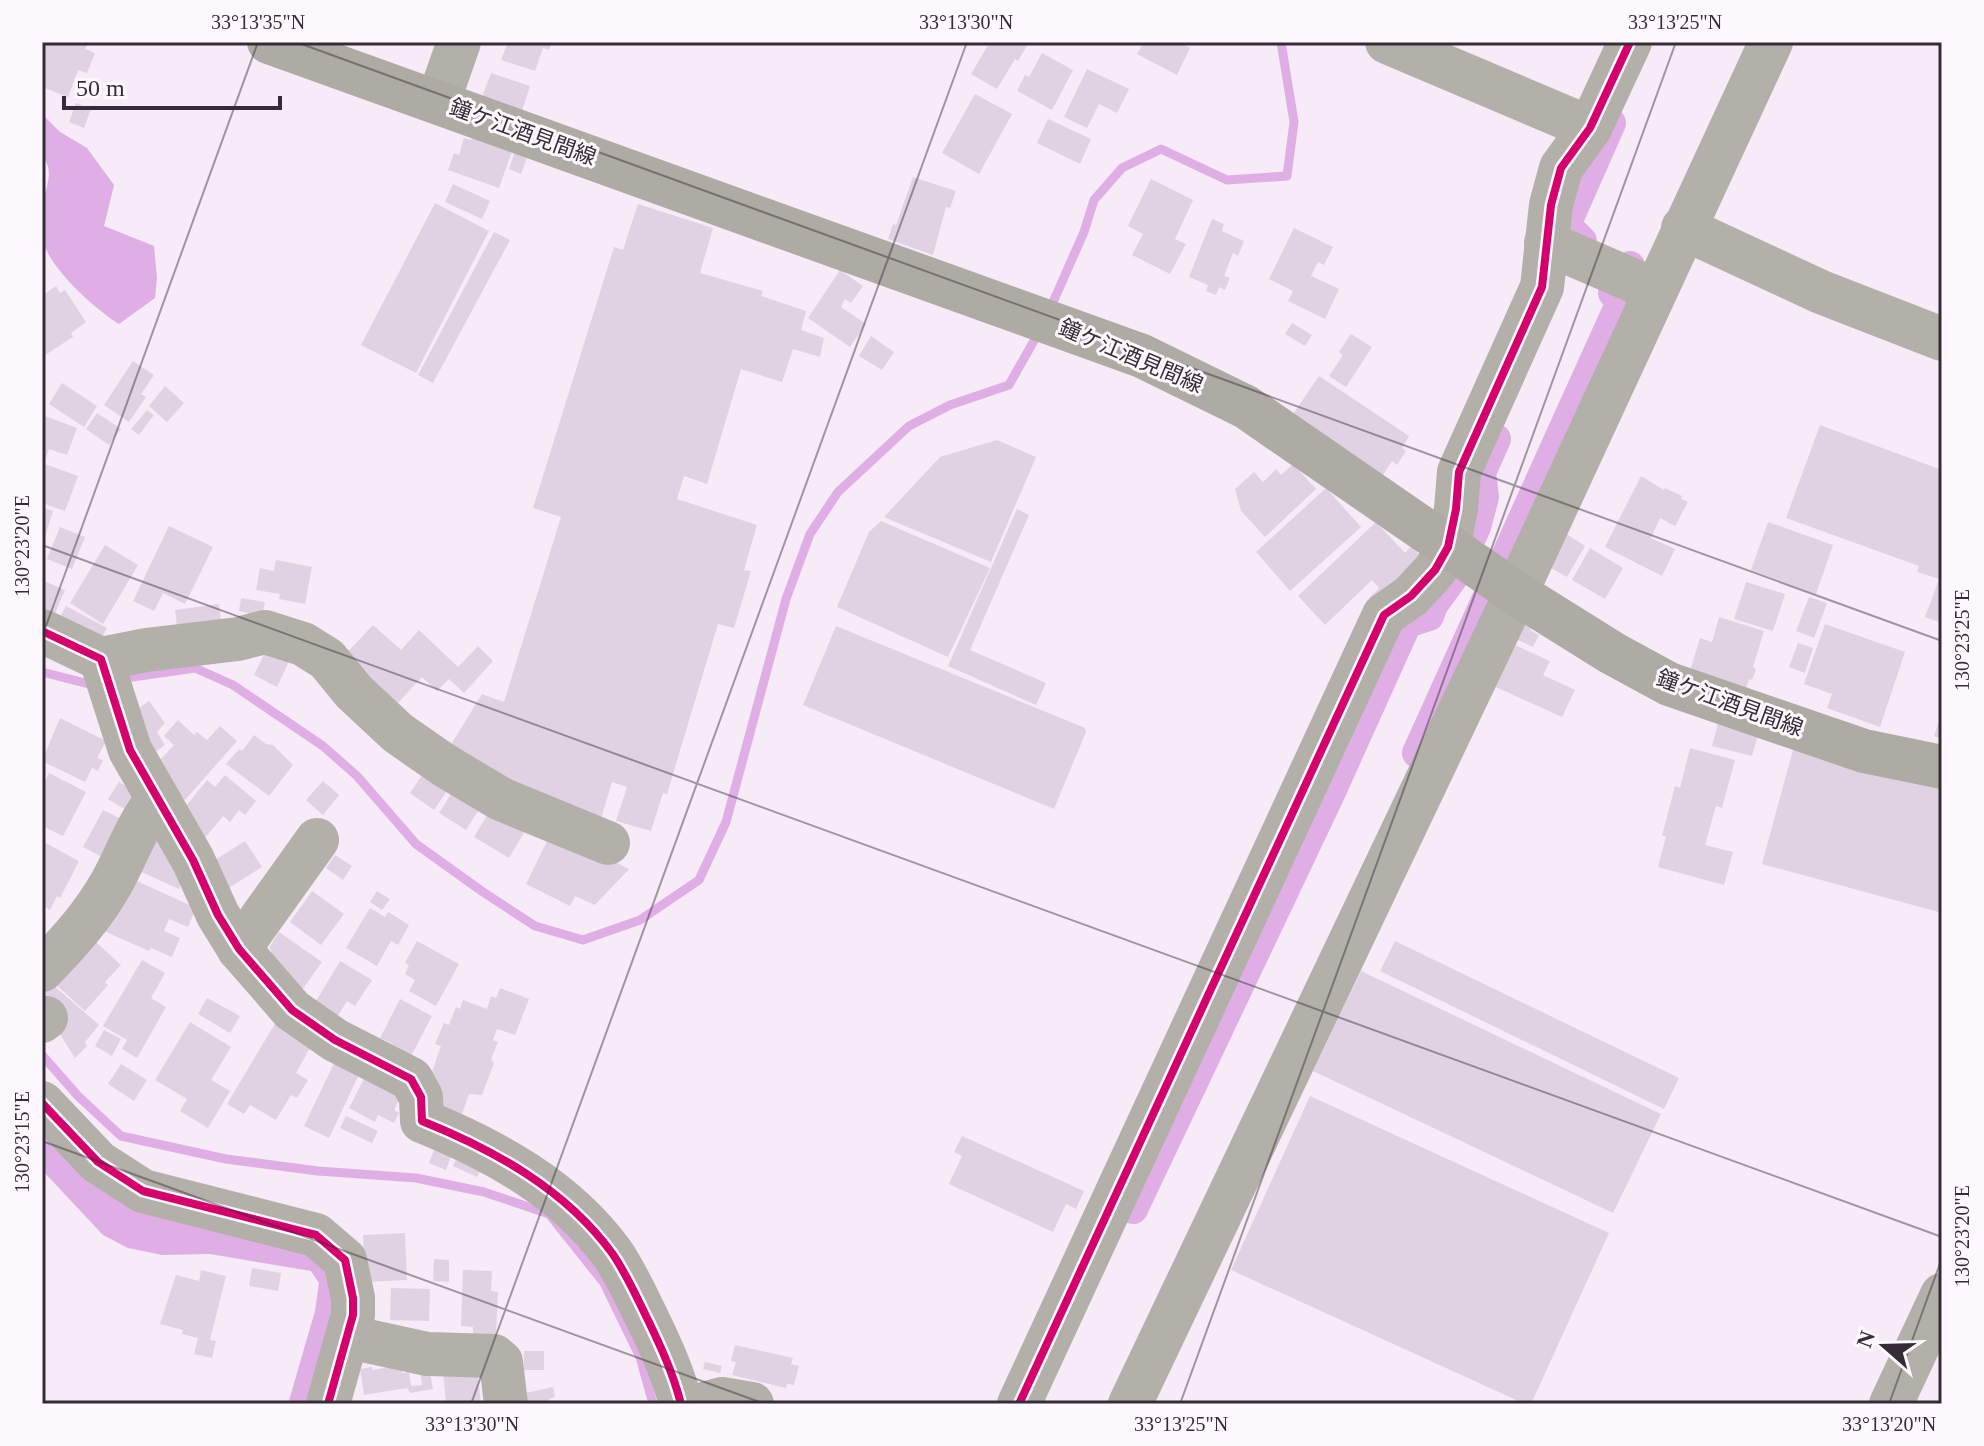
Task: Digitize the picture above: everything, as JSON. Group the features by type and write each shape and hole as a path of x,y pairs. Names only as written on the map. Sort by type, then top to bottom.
{"main road":[{"name":"鐘ケ江酒見間線","path":"269,42 1142,356 1246,407 1511,589 1612,653 1669,684 1864,751 1942,767"}],"street":[{"path":"438,102 459,42"},
{"path":"1387,42 1590,128"},
{"path":"1019,1404 1384,615 1419,587 1452,549 1459,472 1542,287 1551,205 1561,168 1590,128 1630,42"},
{"path":"1130,1404 1771,42"},
{"path":"1683,228 1821,292 1942,339"},
{"path":"1546,243 1655,290"},
{"path":"42,631 101,659 146,650 238,639 265,632 303,644 327,659 354,692 398,733 444,765 501,799 608,843"},
{"path":"101,659 125,736 157,800 193,860 218,915 239,949 292,1010 335,1040 411,1079 421,1097 422,1121 510,1163 547,1188 593,1230 624,1272 672,1370 681,1404"},
{"path":"42,970 87,923 146,814 157,800"},
{"path":"239,949 317,840"},
{"path":"42,1103 98,1162 143,1191 316,1235 345,1260 353,1298 349,1337 335,1401"},
{"path":"1891,1404 1942,1295"},
{"path":"349,1337 427,1354 494,1356 501,1362 506,1404"},
{"path":"704,1404 722,1399 752,1404"}],"shaded area":[{"path":"42,114 60,132 87,148 114,185 104,226 154,246 155,298 119,324 86,299 47,252 43,241 42,212 49,173 42,156"},
{"path":"42,1120 94,1174 305,1241 344,1292 317,1404 288,1404 315,1311 319,1283 311,1271 210,1254 162,1255 128,1248 103,1235 42,1170"}],"building":[{"path":"42,42 88,42 85,49 95,53 87,73 78,70 68,97 42,87"},
{"path":"508,42 552,42 549,50 543,48 535,71 501,60"},
{"path":"990,42 1029,42 997,89 971,74"},
{"path":"1144,42 1178,42 1190,48 1177,75 1137,54"},
{"path":"1042,53 1073,70 1052,110 1017,91"},
{"path":"1087,69 1129,89 1117,113 1099,104 1087,128 1064,117"},
{"path":"491,73 530,86 521,114 481,100"},
{"path":"975,94 1012,114 979,174 942,153"},
{"path":"76,103 91,109 84,128 69,122"},
{"path":"1048,119 1091,139 1080,164 1037,143"},
{"path":"475,129 515,143 499,188 448,170 454,153 459,155 464,138 471,140"},
{"path":"517,145 530,149 521,174 509,169"},
{"path":"913,177 956,191 950,208 946,207 933,255 888,239"},
{"path":"1151,179 1193,200 1175,239 1186,244 1170,274 1132,255 1143,234 1128,226"},
{"path":"453,184 490,201 482,219 445,202"},
{"path":"435,203 489,231 416,373 361,345"},
{"path":"638,204 713,228 700,273 763,291 761,296 806,311 801,330 824,338 820,357 793,349 782,382 741,369 707,484 684,476 677,499 757,525 744,570 751,571 734,628 718,624 667,794 663,793 651,831 616,821 627,787 612,782 599,825 447,751 482,694 504,702 561,517 533,508 614,247 623,250"},
{"path":"1212,219 1224,224 1222,231 1244,241 1238,256 1233,253 1224,276 1230,278 1225,290 1219,287 1216,295 1206,291 1208,285 1189,277"},
{"path":"1294,228 1333,247 1324,265 1318,262 1311,276 1339,289 1325,319 1288,301 1293,291 1269,279"},
{"path":"494,232 510,240 433,383 418,375"},
{"path":"840,270 863,286 851,303 845,299 841,307 866,324 850,347 808,318"},
{"path":"56,286 60,293 65,290 86,322 71,333 73,337 42,357 42,296"},
{"path":"1292,323 1312,335 1305,346 1285,334"},
{"path":"1351,334 1372,347 1346,387 1329,376 1343,355 1339,352"},
{"path":"871,336 894,352 882,370 859,356"},
{"path":"133,361 154,375 141,394 146,397 129,422 104,405"},
{"path":"1319,376 1409,436 1402,448 1406,451 1397,465 1392,461 1383,475 1293,414"},
{"path":"62,383 97,406 84,427 49,404"},
{"path":"165,386 184,403 167,422 149,406"},
{"path":"147,410 154,415 139,435 131,429"},
{"path":"97,413 121,429 109,445 86,429"},
{"path":"42,415 77,428 67,455 49,449 46,458 42,457"},
{"path":"1820,425 1942,470 1942,623 1925,617 1939,579 1917,572 1919,566 1786,518"},
{"path":"997,440 1036,457 991,562 884,517 940,457"},
{"path":"42,463 78,476 65,511 42,503"},
{"path":"1293,464 1316,489 1265,537 1241,511 1235,489 1254,472 1263,482 1276,469 1281,475"},
{"path":"1641,476 1688,502 1675,526 1660,518 1651,538 1675,549 1662,576 1605,547"},
{"path":"1326,488 1361,527 1290,591 1256,552"},
{"path":"42,507 53,511 43,543 42,543"},
{"path":"1017,509 1029,515 970,650 1046,683 1036,705 948,666"},
{"path":"881,521 990,568 948,657 837,607 869,532"},
{"path":"1376,522 1405,553 1411,546 1423,559 1375,604 1369,598 1379,588 1372,580 1325,625 1298,596"},
{"path":"1768,522 1833,545 1816,594 1751,570"},
{"path":"169,526 213,547 185,604 163,593 154,611 133,601"},
{"path":"60,527 85,537 72,569 47,559"},
{"path":"1563,532 1585,546 1567,577 1544,564"},
{"path":"105,545 138,565 103,624 70,603"},
{"path":"1590,548 1623,568 1605,599 1572,580"},
{"path":"276,560 312,567 305,604 279,599 280,594 256,590 260,568 274,571"},
{"path":"42,580 65,590 52,620 42,616"},
{"path":"1746,582 1785,594 1773,631 1734,619"},
{"path":"1809,597 1827,603 1814,638 1796,631"},
{"path":"241,598 265,602 262,616 239,611"},
{"path":"219,604 222,629 178,635 175,610"},
{"path":"66,606 107,628 96,648 55,626"},
{"path":"1511,616 1532,626 1530,630 1539,635 1533,647 1503,633"},
{"path":"1719,617 1764,631 1753,667 1756,669 1746,688 1690,671 1700,638 1712,642"},
{"path":"1825,624 1905,652 1880,727 1827,708 1832,694 1804,684"},
{"path":"373,625 401,650 419,630 458,667 478,646 493,661 464,693 449,679 437,691 422,677 394,707 342,658"},
{"path":"836,626 1085,728 1054,809 803,705"},
{"path":"1506,641 1550,661 1543,675 1575,690 1562,717 1487,683"},
{"path":"1798,643 1813,648 1805,673 1789,667"},
{"path":"268,646 291,657 277,687 254,675"},
{"path":"149,701 165,723 157,732 165,745 148,757 126,717"},
{"path":"1942,713 1942,739 1934,736"},
{"path":"60,718 106,741 97,758 103,760 98,771 92,768 85,782 42,761"},
{"path":"178,720 194,735 197,732 207,740 220,726 237,741 185,800 151,770 174,745 164,736"},
{"path":"1718,724 1758,735 1752,756 1712,746"},
{"path":"254,735 273,745 293,765 269,796 226,764 239,749 242,751"},
{"path":"1794,746 1942,787 1942,913 1762,864"},
{"path":"1690,748 1735,760 1722,808 1716,806 1705,845 1733,852 1724,885 1658,867 1666,836 1662,836 1675,786 1680,788"},
{"path":"427,768 451,785 434,810 410,793"},
{"path":"49,773 86,792 63,836 42,826 42,788"},
{"path":"225,775 256,801 245,815 239,810 230,822 223,816 205,838 178,816 207,780 215,787"},
{"path":"323,781 339,795 323,815 306,800"},
{"path":"119,782 144,797 133,814 108,799"},
{"path":"456,786 483,803 466,830 439,813"},
{"path":"493,805 528,826 509,858 474,837"},
{"path":"103,810 132,824 106,859 83,847"},
{"path":"144,831 172,844 186,873 179,889 128,866"},
{"path":"552,831 629,869 595,905 575,896 570,906 526,884"},
{"path":"42,841 79,861 60,898 57,896 50,910 42,905"},
{"path":"245,841 262,867 224,891 207,865"},
{"path":"335,855 352,866 343,880 326,868"},
{"path":"126,876 196,908 188,927 169,919 164,931 180,938 172,957 151,948 149,951 97,928"},
{"path":"312,891 344,914 321,945 290,922"},
{"path":"377,891 390,899 382,910 370,902"},
{"path":"370,908 385,917 388,912 409,925 398,945 391,941 377,966 346,948"},
{"path":"279,932 322,962 299,994 263,964"},
{"path":"417,941 459,964 436,1006 409,991 415,980 405,974 409,965 405,963"},
{"path":"1395,941 1679,1078 1664,1109 1380,971"},
{"path":"96,942 121,965 85,1011 52,981"},
{"path":"142,960 165,973 151,998 166,1007 137,1058 122,1049 127,1040 103,1026"},
{"path":"340,961 372,980 355,1006 347,1001 334,1022 312,1008"},
{"path":"1361,971 1661,1114 1613,1213 1313,1071"},
{"path":"52,984 99,1025 85,1042 87,1046 75,1058 42,1006 42,994"},
{"path":"500,988 529,999 515,1035 497,1029 493,1040 498,1042 491,1059 494,1063 482,1095 469,1094 462,1114 427,1101 429,1080 441,1046 435,1044 444,1023 449,1025 456,1007 460,1009 463,1000 487,1009 491,996 496,998"},
{"path":"207,998 240,1016 230,1033 198,1014"},
{"path":"400,999 432,1016 410,1058 380,1038"},
{"path":"279,1017 310,1048 296,1073 308,1080 297,1098 291,1095 276,1120 250,1105 244,1114 227,1104"},
{"path":"190,1022 231,1047 211,1080 230,1091 208,1128 180,1111 187,1099 155,1080"},
{"path":"104,1030 121,1039 112,1056 95,1046"},
{"path":"339,1053 364,1064 329,1138 304,1126"},
{"path":"121,1064 147,1080 134,1101 108,1084"},
{"path":"367,1073 403,1092 394,1110 399,1113 394,1123 378,1115 375,1122 349,1108"},
{"path":"1310,1096 1609,1233 1531,1404 1525,1404 1231,1270"},
{"path":"346,1116 378,1131 372,1143 340,1128"},
{"path":"962,1136 1084,1191 1076,1209 1066,1204 1053,1232 949,1184 962,1156 954,1152"},
{"path":"437,1142 454,1148 446,1170 429,1163"},
{"path":"461,1149 485,1161 477,1177 453,1166"},
{"path":"405,1233 407,1280 365,1282 363,1235"},
{"path":"434,1259 449,1260 449,1282 433,1281"},
{"path":"252,1268 281,1273 278,1291 249,1286"},
{"path":"201,1270 226,1276 210,1340 216,1341 212,1358 194,1354 198,1338 160,1324 176,1275 199,1281"},
{"path":"463,1270 492,1271 491,1291 498,1292 496,1336 473,1336 473,1327 461,1326"},
{"path":"391,1288 430,1289 429,1321 390,1320"},
{"path":"735,1345 793,1358 791,1364 799,1366 794,1385 787,1384 786,1388 732,1375 736,1362 731,1361"},
{"path":"524,1351 544,1351 544,1370 524,1370"},
{"path":"705,1362 722,1366 720,1373 703,1369"},
{"path":"401,1365 402,1373 409,1372 411,1386 422,1385 420,1369 429,1368 433,1389 411,1393 407,1388 364,1395 360,1369"},
{"path":"477,1368 481,1404 446,1404 443,1372"},
{"path":"553,1387 555,1397 549,1399 550,1404 520,1404 526,1393"}],"waterway":[{"path":"1050,309 1084,232 1094,200 1122,168 1161,149 1227,180 1287,176 1294,122 1281,42"},
{"path":"1582,241 1566,225 1611,123"},
{"path":"1417,753 1621,302 1613,293 1630,266"},
{"path":"118,679 195,668 233,685 323,746 357,776 416,844 535,926 583,940 640,920 699,880 726,822 786,599 810,534 838,492 909,426 950,405 1009,385 1040,330"},
{"path":"1133,1209 1329,796 1407,623 1429,616 1433,605 1452,579 1476,527 1484,497 1481,473 1496,439"},
{"path":"42,672 96,683"},
{"path":"42,1055 78,1096 121,1136 226,1159 318,1171 416,1178 484,1192 549,1214 604,1283 640,1357 653,1404"}],"cycle path":[{"path":"1019,1404 1384,615 1411,596 1435,570 1448,547 1456,509 1459,472 1542,287 1551,205 1561,168 1590,128 1630,42"},
{"path":"42,631 101,659 130,750 193,860 218,915 239,949 292,1010 335,1040 411,1079 421,1097 422,1121 501,1159 573,1209 622,1268 666,1360 681,1404"},
{"path":"42,1103 98,1162 143,1191 316,1235 345,1260 353,1298 353,1315 328,1404"}]}
